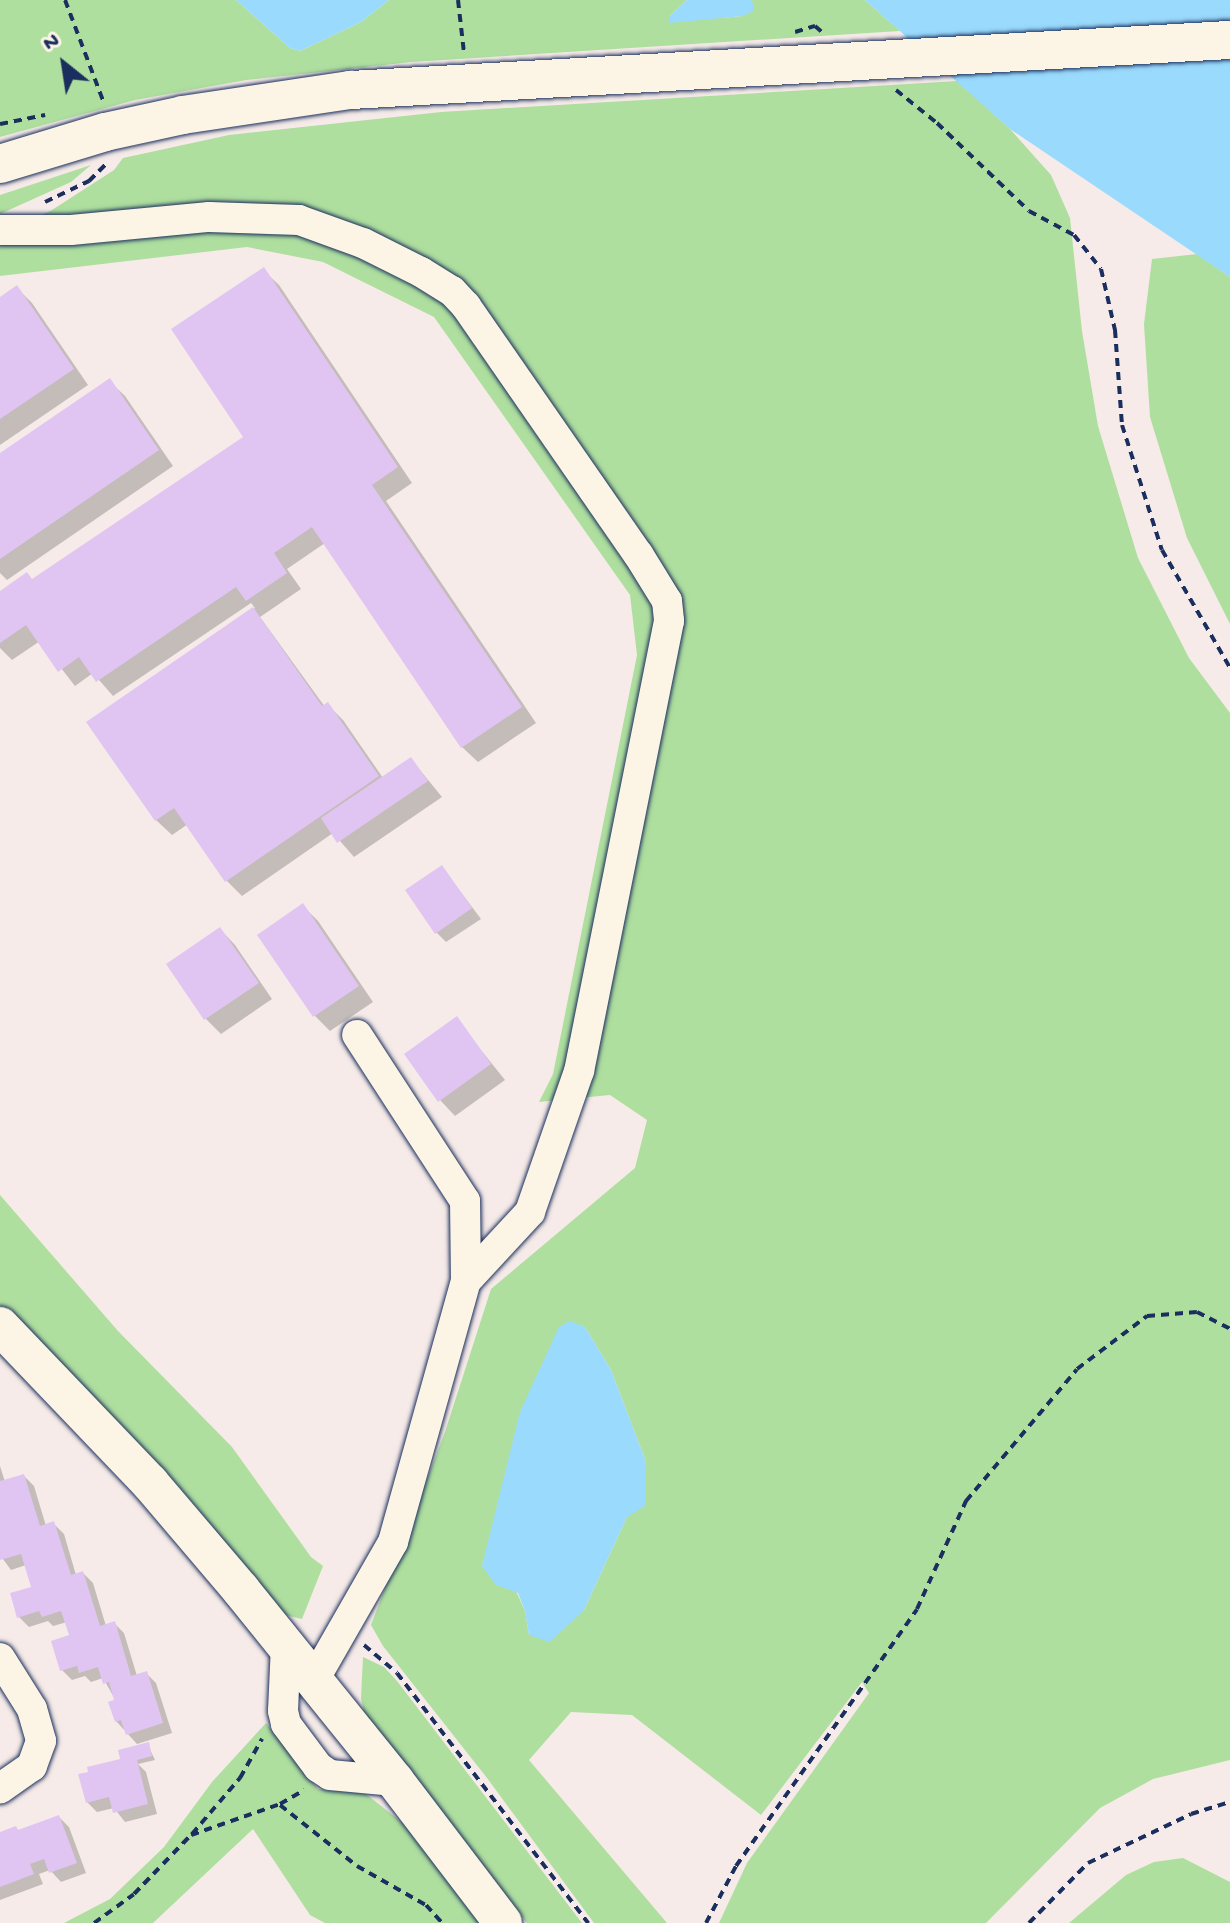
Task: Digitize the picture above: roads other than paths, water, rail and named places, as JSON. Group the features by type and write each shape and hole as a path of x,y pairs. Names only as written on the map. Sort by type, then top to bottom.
{"main road":[{"path":"0,164 105,132 183,115 351,90 1230,40"},
{"path":"0,1326 150,1483 286,1645 503,1923"}],"street":[{"path":"0,230 71,230 209,217 299,220 363,243 421,272 452,291 466,306 655,579 667,601 669,621 579,1071 530,1212 466,1281"},
{"path":"314,1680 393,1542 466,1281 465,1201 357,1035"},
{"path":"286,1645 283,1711 286,1724 318,1767 330,1775 395,1781"},
{"path":"0,1658 32,1709 41,1741 32,1766 0,1788"}],"water":[{"path":"236,0 389,0 361,22 300,51 290,48"},
{"path":"687,0 752,0 754,11 742,16 670,23 670,16"},
{"path":"865,0 1230,0 1230,277 1010,129"},
{"path":"570,1321 585,1327 611,1370 646,1462 645,1506 627,1517 584,1610 550,1642 529,1635 518,1593 496,1585 482,1566 520,1412 559,1327"}]}
